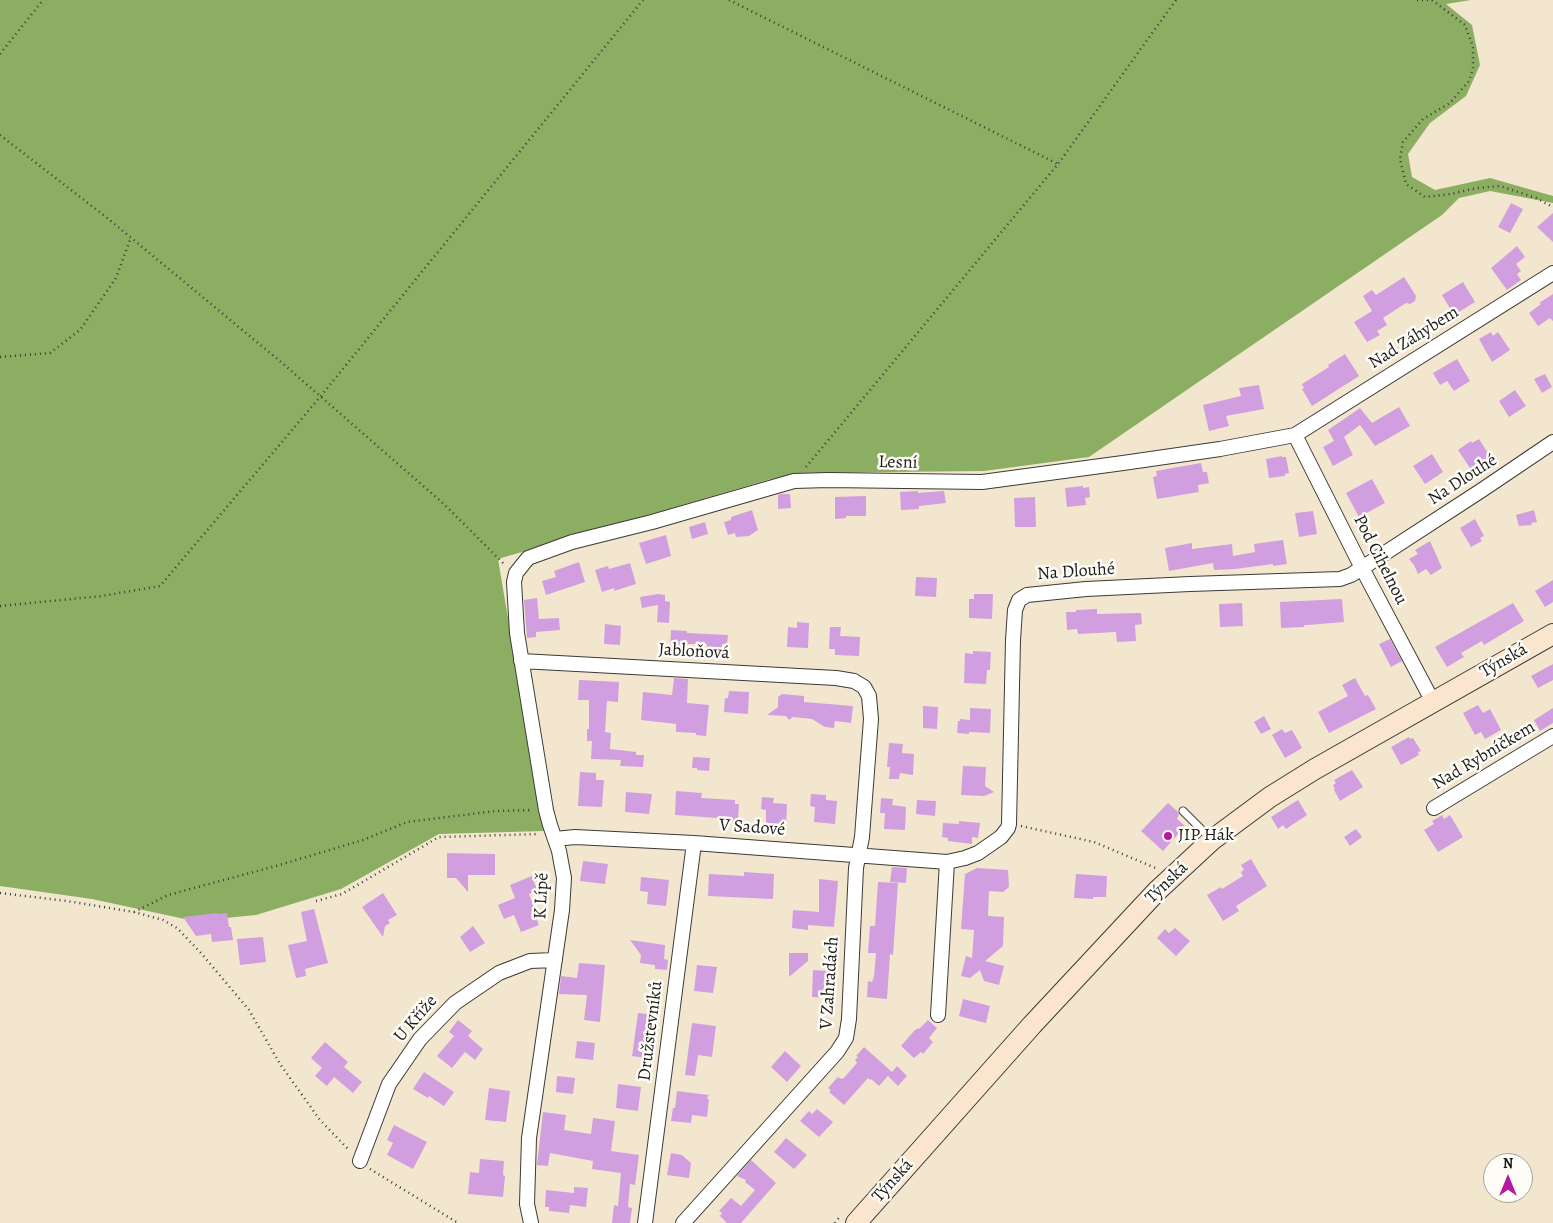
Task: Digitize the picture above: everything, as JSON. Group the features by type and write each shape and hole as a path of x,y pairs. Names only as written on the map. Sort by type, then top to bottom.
{"main road":[{"name":"Týnská","path":"856,1223 1032,1025 1157,891 1212,840 1270,797 1315,769 1553,634"}],"street":[{"name":"Nad Záhybem","path":"1295,435 1553,273"},
{"name":"Lesní","path":"516,573 528,558 572,542 652,522 794,482 828,480 982,482 1220,449 1295,435"},
{"name":"Pod Cihelnou","path":"1295,435 1362,568 1433,702"},
{"name":"Na Dlouhé","path":"1009,824 1013,640 1015,610 1019,600 1027,595 1086,589 1340,579 1362,568 1553,442"},
{"name":"K Lípě","path":"516,573 514,582 515,612 520,662 535,735 546,810 562,863 564,892 529,1138 527,1204 531,1223"},
{"name":"Jabloňová","path":"520,662 836,678 854,681 864,687"},
{"name":"V Zahradách","path":"683,1223 837,1052 846,1038 849,1019 856,868 862,837 871,719 870,696 864,687"},
{"name":"Nad Rybníčkem","path":"1434,808 1553,736"},
{"path":"938,1015 947,862 978,853 1001,837 1009,824"},
{"name":"V Sadové","path":"554,837 694,843 947,862"},
{"name":"Družstevníků","path":"644,1223 694,843"},
{"name":"U Kříže","path":"360,1162 389,1084 420,1039 455,1004 499,973 530,961 555,960"}],"lane":[{"path":"1183,811 1212,840"}],"path":[{"path":"0,54 43,0"},
{"path":"0,606 102,596 160,586 320,397 643,0"},
{"path":"729,0 1058,164"},
{"path":"794,482 1058,164 1176,0"},
{"path":"1417,0 1433,0 1465,26 1473,47 1473,68 1469,82 1450,103 1423,119 1403,142 1400,159 1406,184 1425,197 1500,186 1536,198 1553,207"},
{"path":"0,135 130,237 281,362 445,505 498,559 516,573"},
{"path":"0,357 50,353 80,330 116,278 130,237"},
{"path":"134,912 168,895 363,840 407,822 496,811 546,810"},
{"path":"1009,824 1094,842 1160,870"},
{"path":"316,901 342,894 440,837 554,837"},
{"path":"0,893 134,912 163,920 177,928 201,953 249,1010 280,1064 320,1120 360,1162 458,1223"}],"green space":[{"path":"0,0 1471,0 1446,4 1472,25 1480,65 1466,96 1430,123 1408,154 1412,177 1435,190 1490,178 1553,196 1553,203 1490,191 1459,198 1442,215 1089,457 984,471 801,473 771,479 498,559 544,831 439,834 341,889 256,915 194,921 92,899 0,886"}],"building":[{"path":"1511,203 1523,209 1510,233 1498,227"},
{"path":"1553,213 1553,242 1537,227"},
{"path":"1517,246 1525,257 1516,264 1521,271 1517,274 1521,280 1507,290 1491,268"},
{"path":"1404,277 1416,296 1415,301 1410,304 1406,303 1383,318 1387,325 1377,331 1380,335 1367,342 1354,322 1372,311 1363,296 1372,290 1376,295"},
{"path":"1463,282 1475,302 1454,315 1442,295"},
{"path":"1553,294 1553,321 1550,318 1538,326 1529,313 1541,304 1539,303"},
{"path":"1491,332 1493,336 1498,332 1510,350 1492,362 1479,339"},
{"path":"1345,354 1359,376 1312,406 1302,389 1304,388 1302,384 1329,367 1328,365"},
{"path":"1457,359 1470,381 1454,391 1447,381 1440,385 1433,373"},
{"path":"1545,374 1552,387 1542,393 1534,379"},
{"path":"1259,385 1264,409 1226,416 1229,426 1209,431 1203,405 1241,396 1239,388"},
{"path":"1515,390 1526,406 1509,417 1499,401"},
{"path":"1399,407 1410,426 1375,446 1360,425 1344,437 1353,455 1333,466 1323,447 1334,441 1328,430 1360,408 1372,423"},
{"path":"1479,439 1491,458 1472,471 1458,450 1471,441 1472,443"},
{"path":"1432,454 1443,472 1425,484 1413,466"},
{"path":"1286,457 1289,473 1285,474 1285,476 1269,478 1266,459"},
{"path":"1201,463 1203,472 1207,472 1209,483 1198,485 1199,492 1157,499 1153,477 1157,476 1156,471"},
{"path":"1372,479 1385,503 1359,517 1346,493"},
{"path":"1083,486 1083,488 1089,487 1090,497 1085,498 1086,505 1067,507 1065,488"},
{"path":"918,491 918,493 944,491 946,503 919,506 919,509 901,510 900,492"},
{"path":"790,494 791,508 778,509 778,495"},
{"path":"866,496 866,516 846,516 846,518 835,519 835,497"},
{"path":"1035,497 1036,527 1015,527 1014,498"},
{"path":"752,510 758,530 749,536 736,537 735,533 728,535 724,522 731,520 731,517"},
{"path":"1534,510 1537,522 1531,523 1532,525 1519,526 1516,515"},
{"path":"1313,511 1317,534 1299,537 1295,513"},
{"path":"1475,519 1484,536 1480,538 1482,541 1471,547 1460,528"},
{"path":"705,522 708,534 692,539 689,527"},
{"path":"666,535 671,556 646,564 639,543"},
{"path":"1283,540 1287,564 1235,569 1214,570 1213,563 1169,571 1165,548 1192,543 1192,549 1232,544 1233,556 1255,552 1254,544"},
{"path":"1430,541 1442,568 1431,575 1426,569 1418,574 1409,559 1418,554 1415,550"},
{"path":"579,562 585,582 546,595 542,581 556,577 554,571"},
{"path":"630,563 636,584 614,591 614,588 602,592 595,570 608,566 609,569"},
{"path":"916,577 937,578 936,597 915,596"},
{"path":"1553,580 1553,602 1545,607 1535,591"},
{"path":"658,594 665,595 665,601 670,602 669,623 657,622 658,605 642,608 640,597"},
{"path":"974,594 993,594 992,619 969,618 969,599 974,599"},
{"path":"537,598 539,619 559,618 560,630 536,632 536,637 527,638 524,600"},
{"path":"1342,599 1344,622 1281,628 1280,602"},
{"path":"1242,603 1243,626 1220,627 1219,604"},
{"path":"1513,603 1524,621 1484,645 1482,641 1461,653 1464,657 1447,667 1435,647"},
{"path":"1097,609 1097,614 1141,613 1142,624 1135,625 1136,641 1117,642 1116,632 1078,634 1077,629 1067,630 1066,612"},
{"path":"797,622 809,623 808,648 787,647 788,627 797,628"},
{"path":"605,624 621,626 620,645 604,644"},
{"path":"830,627 841,627 840,636 860,637 859,656 835,655 835,649 829,649"},
{"path":"671,630 687,631 687,633 728,635 727,644 722,644 722,649 707,648 707,644 686,644 686,652 670,651"},
{"path":"1390,639 1402,661 1391,667 1379,644"},
{"path":"973,651 991,652 990,670 987,670 986,684 964,683 965,653 973,654"},
{"path":"1553,664 1553,680 1538,688 1531,676"},
{"path":"674,678 688,679 687,703 709,705 706,736 696,735 696,733 676,732 676,724 641,720 643,692 672,695"},
{"path":"1355,678 1365,696 1368,695 1376,709 1329,733 1318,712 1348,696 1342,685"},
{"path":"579,680 619,682 618,702 607,701 605,732 611,733 610,749 636,752 636,755 644,755 643,767 620,766 621,760 591,759 592,741 587,741 589,700 578,700"},
{"path":"729,691 749,692 748,714 724,712 725,698 728,698"},
{"path":"782,694 804,696 804,702 853,706 851,723 835,721 834,728 825,727 812,719 793,717 789,720 786,716 767,715 778,707 778,697"},
{"path":"1478,705 1483,713 1490,709 1501,730 1485,739 1481,732 1475,735 1463,713"},
{"path":"923,706 938,707 937,729 923,728"},
{"path":"970,708 991,709 990,733 957,733 958,721 960,719 970,720"},
{"path":"1553,708 1553,723 1540,731 1534,720"},
{"path":"1264,716 1271,729 1261,734 1254,722"},
{"path":"1282,729 1285,733 1292,730 1302,748 1285,758 1272,735"},
{"path":"1409,737 1410,739 1413,738 1421,751 1418,752 1419,755 1401,765 1391,747"},
{"path":"889,743 903,744 902,753 914,754 913,775 900,773 899,779 889,779 890,767 887,767"},
{"path":"693,757 710,758 709,771 692,768"},
{"path":"963,766 986,767 985,786 994,792 984,796 961,795"},
{"path":"1352,770 1363,787 1340,801 1334,790 1333,785 1336,783 1334,780"},
{"path":"580,772 596,773 596,780 604,780 602,807 578,806"},
{"path":"676,791 702,793 701,798 735,800 735,804 739,804 738,822 717,821 718,818 675,815"},
{"path":"626,792 652,794 649,814 625,812"},
{"path":"811,794 826,795 826,800 837,801 835,824 814,822 815,807 810,806"},
{"path":"762,797 774,798 773,803 787,804 786,825 766,824 766,810 761,809"},
{"path":"881,798 893,799 892,805 906,807 905,830 884,829 885,813 880,813"},
{"path":"917,800 936,801 935,816 916,814"},
{"path":"1298,800 1307,815 1286,829 1283,825 1278,829 1271,817"},
{"path":"1168,803 1178,812 1177,819 1185,826 1163,851 1141,831"},
{"path":"1442,815 1444,819 1450,815 1463,837 1438,852 1424,830 1434,824 1432,821"},
{"path":"959,821 980,823 978,838 972,837 972,844 948,841 948,838 942,837 943,823 959,824"},
{"path":"1356,829 1362,837 1350,846 1344,837"},
{"path":"447,853 495,854 495,875 468,875 468,892 456,878 447,878"},
{"path":"1251,859 1267,886 1236,906 1239,911 1223,921 1207,895 1221,887 1222,889 1243,876 1241,872 1244,870 1241,865"},
{"path":"583,861 608,864 605,884 580,881"},
{"path":"892,867 907,868 906,883 890,882"},
{"path":"977,868 1008,870 1009,887 1003,892 989,891 988,916 1004,917 1003,946 985,961 1004,966 999,985 984,981 980,970 970,978 961,976 966,956 972,958 974,930 961,929 965,874"},
{"path":"744,872 774,874 773,899 708,896 709,874 744,876"},
{"path":"1076,874 1107,876 1106,897 1093,897 1093,899 1074,898"},
{"path":"532,876 537,890 529,894 539,925 521,932 514,915 504,919 498,905 515,898 510,885"},
{"path":"641,877 669,880 666,906 647,904 648,892 640,891"},
{"path":"819,879 838,881 834,927 808,925 808,930 792,928 793,910 819,912"},
{"path":"878,882 898,883 893,955 890,954 887,999 867,997 868,981 872,982 874,976 876,953 868,953 870,926 875,926"},
{"path":"383,893 397,915 388,920 390,923 385,926 383,937 362,907"},
{"path":"314,909 328,963 305,969 306,976 296,978 288,945 307,941 301,912"},
{"path":"227,913 233,940 212,942 211,934 196,936 183,917"},
{"path":"473,926 485,943 470,952 460,937"},
{"path":"1175,928 1190,941 1176,956 1157,938 1165,929 1169,933"},
{"path":"263,937 266,962 240,965 237,939"},
{"path":"630,940 665,945 664,959 668,960 667,970 655,969 655,965 640,963 641,955"},
{"path":"789,953 808,953 808,961 789,977"},
{"path":"579,963 605,965 600,1022 584,1020 587,995 559,994 561,976 577,978"},
{"path":"697,965 717,967 713,993 694,991"},
{"path":"813,970 827,971 827,975 833,975 832,998 812,997"},
{"path":"963,999 990,1006 986,1023 959,1016"},
{"path":"638,1013 657,1015 651,1059 632,1056"},
{"path":"458,1020 472,1031 468,1036 483,1049 475,1060 465,1052 452,1068 437,1056 454,1036 449,1032"},
{"path":"928,1020 937,1028 929,1038 933,1042 923,1054 921,1052 914,1058 901,1046 914,1031 919,1029"},
{"path":"692,1023 716,1026 712,1057 698,1055 695,1076 685,1075"},
{"path":"577,1041 595,1043 593,1060 575,1058"},
{"path":"325,1042 348,1062 344,1067 362,1082 353,1093 334,1077 327,1086 315,1076 322,1068 311,1058"},
{"path":"864,1047 892,1072 897,1066 907,1076 898,1086 888,1076 879,1086 868,1078 844,1105 829,1092 831,1090 828,1088 838,1077 843,1079 857,1063 855,1060 858,1057 856,1056"},
{"path":"785,1051 801,1066 787,1082 771,1067"},
{"path":"424,1072 454,1092 444,1106 429,1096 428,1098 413,1089"},
{"path":"557,1076 575,1078 573,1094 556,1092"},
{"path":"618,1084 641,1087 638,1111 616,1108"},
{"path":"489,1088 510,1091 506,1122 485,1120"},
{"path":"677,1091 709,1095 707,1098 709,1100 707,1117 692,1115 691,1123 671,1121"},
{"path":"817,1109 833,1122 819,1137 800,1121 809,1111 812,1114"},
{"path":"543,1112 566,1115 564,1130 591,1134 593,1118 615,1121 611,1151 639,1155 635,1185 630,1184 628,1207 632,1208 630,1223 612,1223 614,1205 618,1206 621,1173 592,1169 593,1161 550,1153 548,1166 537,1165"},
{"path":"394,1125 427,1142 413,1169 387,1155 393,1143 387,1140"},
{"path":"786,1138 807,1155 794,1169 774,1152"},
{"path":"671,1153 682,1155 691,1163 689,1178 667,1175"},
{"path":"480,1159 504,1161 503,1197 468,1194 470,1172 479,1173"},
{"path":"751,1160 776,1183 741,1223 727,1223 720,1216 722,1213 719,1211 731,1198 741,1206 755,1190 745,1182 746,1180 737,1176"},
{"path":"574,1187 588,1188 586,1207 570,1205 569,1213 549,1211 549,1207 545,1207 546,1190 574,1193"}],"place":[{"name":"JIP Hák","path":"1168,836"}]}
